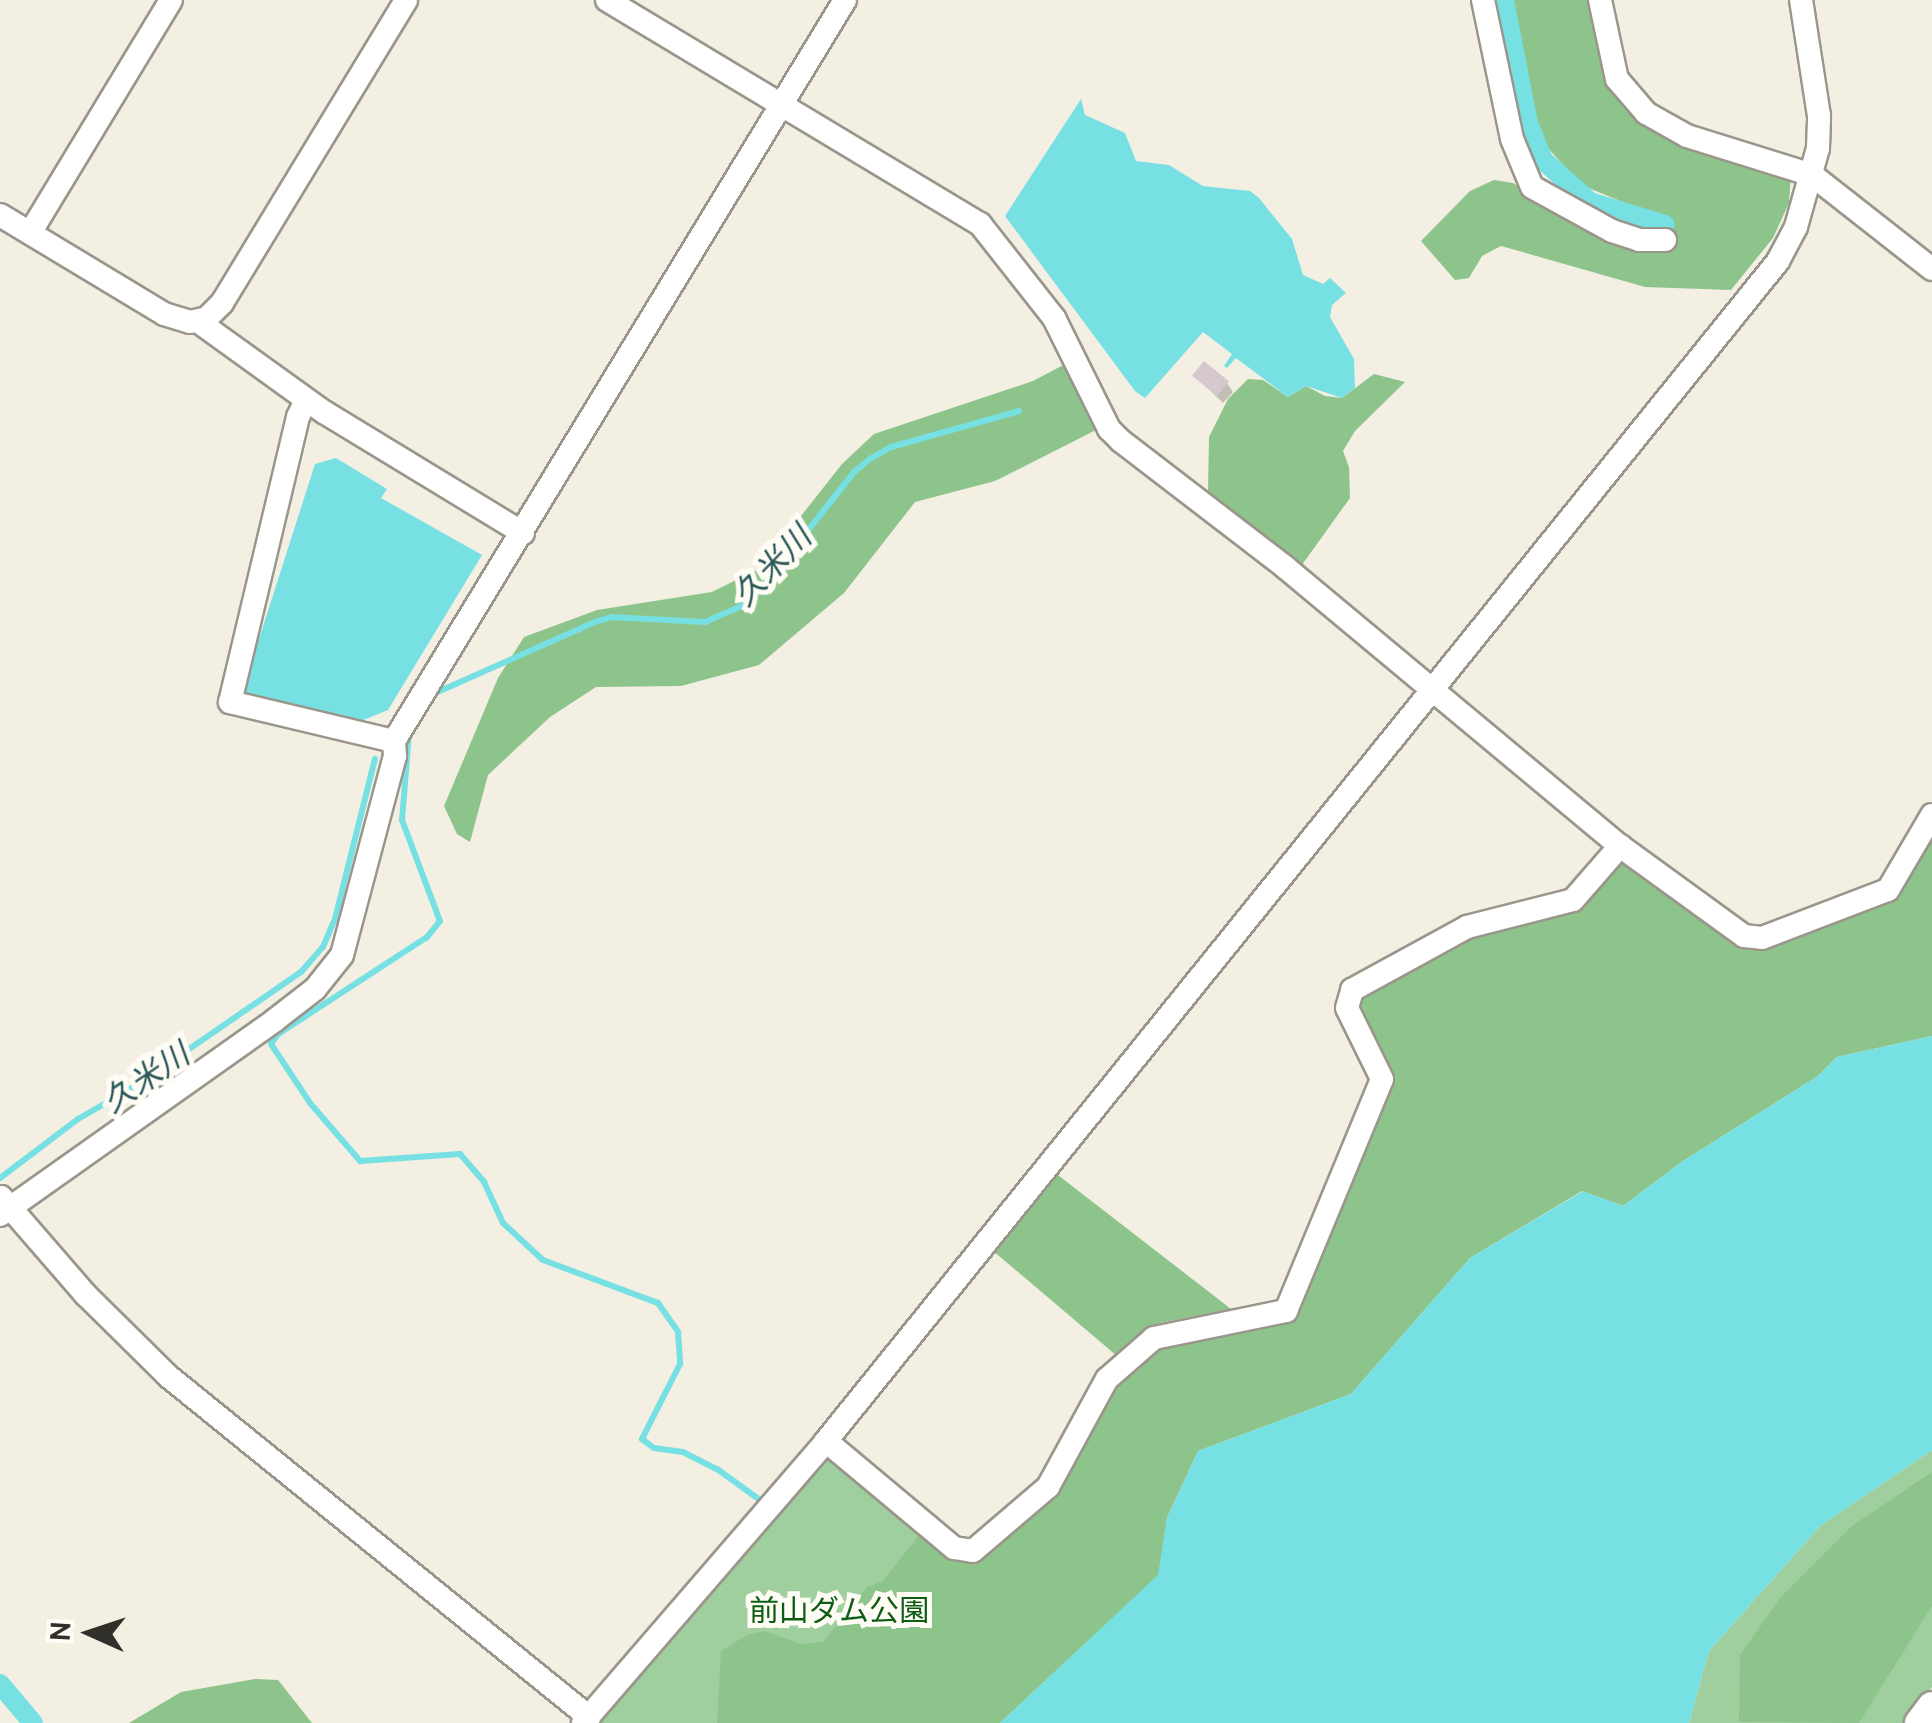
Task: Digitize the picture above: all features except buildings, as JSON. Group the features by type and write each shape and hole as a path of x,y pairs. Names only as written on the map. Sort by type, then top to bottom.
{"street":[{"path":"30,233 171,0"},
{"path":"199,322 222,303 406,0"},
{"path":"608,0 980,224 1054,318 1109,429 1285,567 1620,846 1744,936 1762,938 1888,890 1932,815"},
{"path":"845,0 394,742 395,756 350,936 328,974 275,1020 4,1205 86,1295 168,1376 586,1720 826,1441 1778,260 1796,227 1812,175 1819,116 1801,0"},
{"path":"1483,0 1512,139 1532,187 1587,221 1639,240 1665,240"},
{"path":"1600,0 1617,79 1646,113 1687,136 1812,175 1932,269"},
{"path":"0,214 164,314 199,322 306,400 523,533"},
{"path":"306,400 298,417 230,702 394,742"},
{"path":"826,1441 954,1548 973,1551 1048,1487 1107,1380 1154,1338 1286,1311 1382,1079 1346,1008 1352,990 1468,927 1572,900 1620,846"},
{"path":"1919,1723 1932,1706"}],"green space":[{"path":"1512,0 1594,0 1620,94 1791,174 1789,203 1773,238 1731,290 1645,287 1501,246 1482,256 1469,278 1455,280 1421,241 1470,191 1494,180 1513,183 1599,233 1669,246 1667,220 1581,185 1547,147 1535,117"},
{"path":"1067,363 1102,427 995,481 915,502 844,593 759,665 681,686 596,687 550,717 488,775 470,842 457,834 444,806 498,678 524,637 597,610 712,592 760,568 842,464 874,434 1033,381"},
{"path":"1374,374 1405,382 1355,431 1343,451 1349,467 1350,498 1299,569 1208,492 1209,437 1228,399 1248,379 1263,380 1288,397 1306,386 1325,396 1342,398"},
{"path":"1932,826 1932,1036 1837,1057 1818,1076 1683,1161 1623,1206 1582,1191 1470,1258 1351,1394 1198,1451 1167,1518 1159,1575 1000,1723 717,1723 721,1651 747,1635 765,1631 800,1644 823,1642 867,1587 883,1581 923,1530 952,1553 1051,1492 1112,1383 1157,1343 1292,1316 1385,1086 1352,1000 1476,933 1565,911 1619,858 1733,939 1878,905"},
{"path":"1054,1172 1231,1309 1160,1323 1117,1356 992,1250"},
{"path":"1932,1450 1932,1687 1906,1723 1689,1723 1709,1651 1820,1526"},
{"name":"前山ダム公園","path":"825,1455 832,1455 968,1568 895,1723 597,1723"},
{"path":"1932,1472 1932,1606 1859,1723 1739,1722 1740,1655 1780,1598 1852,1526"},
{"path":"255,1679 278,1680 312,1723 129,1723 181,1692"}],"water":[{"path":"1081,99 1085,115 1125,133 1136,161 1169,165 1203,186 1250,191 1259,198 1292,239 1303,275 1323,284 1330,278 1346,293 1332,305 1330,317 1354,359 1355,388 1342,398 1306,386 1288,397 1236,358 1227,368 1224,366 1232,354 1203,332 1145,398 1135,391 1005,216"},
{"path":"336,458 387,489 381,498 482,555 388,710 361,721 242,692 315,464"},
{"path":"1932,1036 1932,1450 1820,1526 1709,1651 1689,1723 1000,1723 1158,1575 1167,1518 1198,1451 1351,1394 1470,1258 1583,1191 1623,1206 1683,1161 1818,1076 1837,1057"}],"waterway":[{"path":"1504,0 1528,123 1543,160 1590,202 1665,225"},
{"name":"久米川","path":"431,695 611,617 705,622 742,606 768,581 854,472 870,459 891,447 1019,411"},
{"path":"409,732 402,820 440,921 427,937 278,1034 271,1044 310,1103 360,1161 460,1154 484,1182 503,1223 543,1260 658,1303 678,1332 680,1364 642,1439 654,1448 683,1452 717,1469 760,1500"},
{"name":"久米川","path":"0,1178 78,1119 137,1085 301,972 323,947 335,919 375,759"},
{"path":"0,1684 33,1723"}]}
